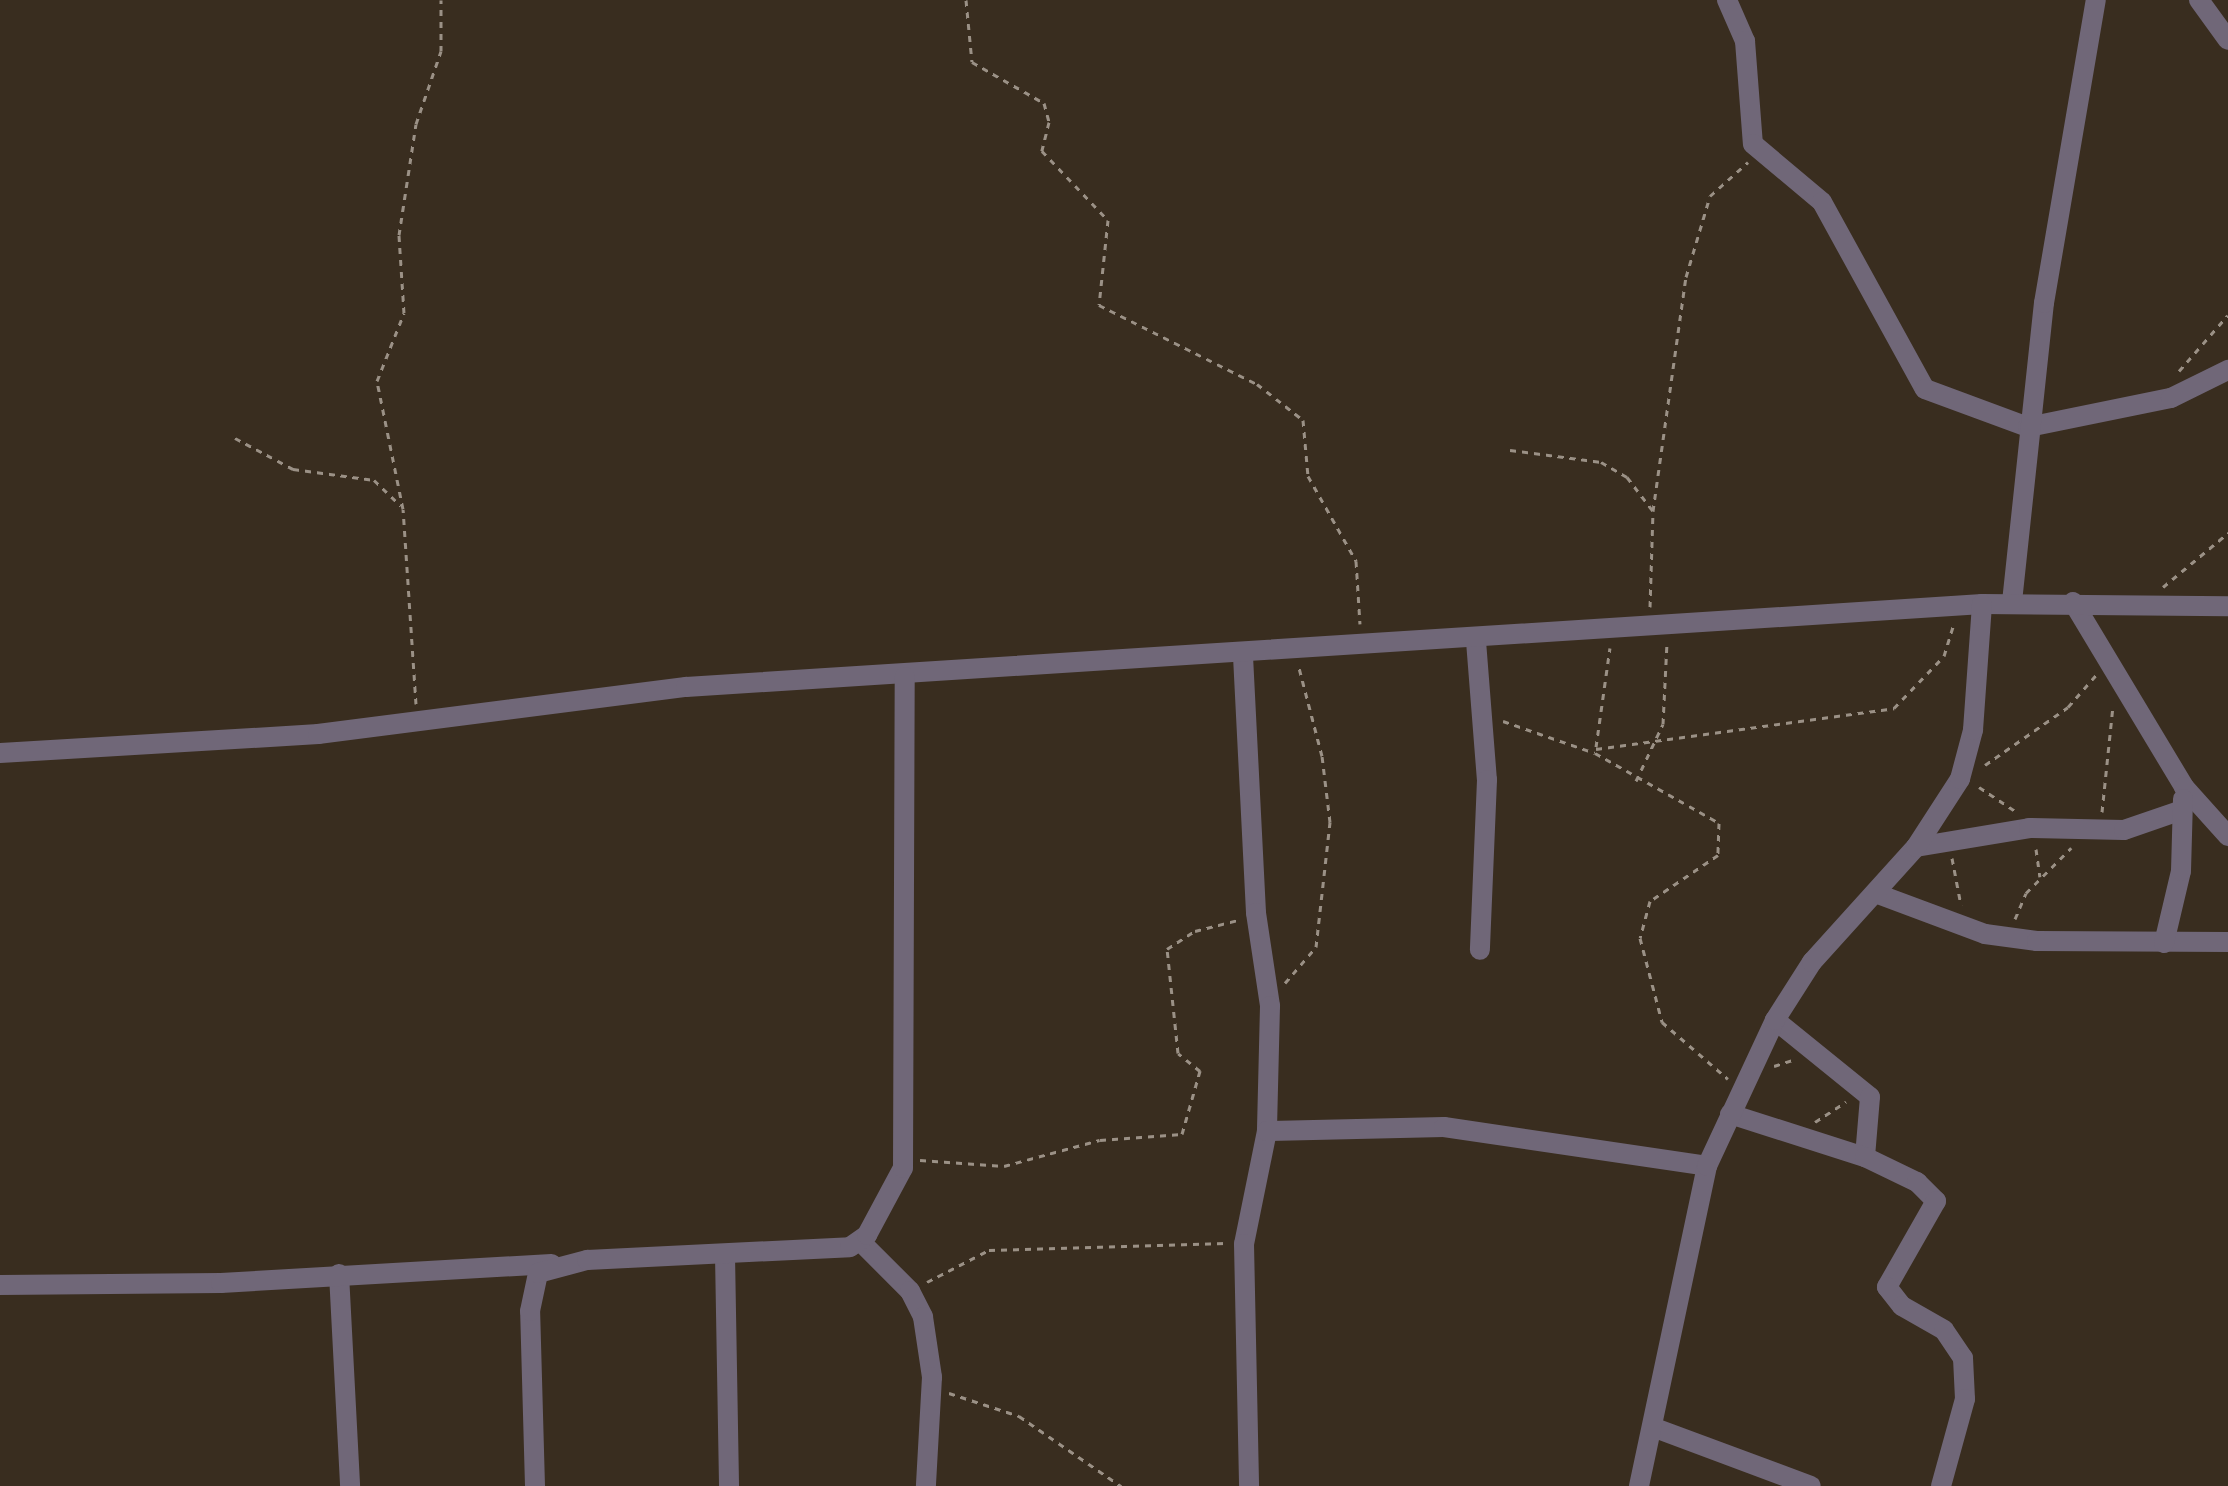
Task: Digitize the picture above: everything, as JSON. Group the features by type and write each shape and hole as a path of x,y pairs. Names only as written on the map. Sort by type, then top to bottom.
{"street":[{"path":"1727,0 1745,41 1750,129 1762,155 1822,202 1925,389 2028,427 2171,398 2228,370"},
{"path":"2012,602 2028,427 2096,0"},
{"path":"2199,0 2228,40"},
{"path":"0,753 418,722 686,687 905,677 1658,630 2012,602 2228,606"},
{"path":"2073,602 2123,679 2184,787 2228,836"},
{"path":"1639,1486 1655,1428 1707,1166 1744,1080 1775,1020 1812,962 1916,847 1961,776 1982,604"},
{"path":"1476,641 1482,709 1480,950"},
{"path":"1243,656 1256,913 1270,1006 1267,1131 1244,1244 1249,1486"},
{"path":"862,1243 904,1159 905,677"},
{"path":"2164,943 2181,871 2184,787"},
{"path":"1916,847 1948,847 2029,828 2096,830 2182,810"},
{"path":"1875,893 1959,925 2008,937 2164,943 2228,942"},
{"path":"1775,1020 1860,1083 1873,1114 1865,1157"},
{"path":"1730,1114 1865,1157 1917,1182 1936,1201 1887,1287 1902,1306 1944,1330 1963,1358 1965,1399 1941,1486"},
{"path":"1267,1131 1444,1127 1707,1166"},
{"path":"0,1285 551,1264 725,1255 862,1243"},
{"path":"862,1243 910,1291 923,1317 932,1377 926,1486"},
{"path":"725,1255 729,1486"},
{"path":"535,1486 530,1311 538,1273 551,1264"},
{"path":"339,1274 350,1486"},
{"path":"1655,1428 1811,1486"}],"path":[{"path":"418,722 403,509 377,381 404,313 399,235 416,124 441,51 441,0"},
{"path":"966,0 972,62 1044,103 1042,151 1108,220 1099,305 1257,384 1303,420 1308,476 1356,561 1361,648"},
{"path":"1636,781 1656,745 1669,690 1658,630 1653,511 1680,302 1700,223 1723,182 1762,155"},
{"path":"2175,375 2228,315"},
{"path":"235,438 293,469 374,480 403,509"},
{"path":"1510,450 1601,462 1627,477 1653,511"},
{"path":"2145,604 2228,533"},
{"path":"1482,709 1534,735 1595,751 1656,745 1894,708 1944,656 1959,606"},
{"path":"1595,751 1610,633"},
{"path":"1270,1006 1314,952 1330,822 1298,652"},
{"path":"1961,776 2006,754 2068,707 2108,657"},
{"path":"2008,937 2040,877 2096,830 2101,765 2123,679"},
{"path":"1595,751 1636,781 1708,813 1724,833 1718,855 1650,901 1640,938 1662,1022 1744,1080 1818,1051"},
{"path":"1961,776 2004,799 2029,828 2040,877"},
{"path":"1948,847 1959,925"},
{"path":"904,1159 1004,1166 1100,1140 1182,1134 1200,1071 1178,1053 1167,949 1195,931 1256,913"},
{"path":"1789,1131 1828,1116 1860,1083"},
{"path":"910,1291 975,1252 1244,1244"},
{"path":"932,1377 957,1398 1019,1416 1121,1486"}]}
